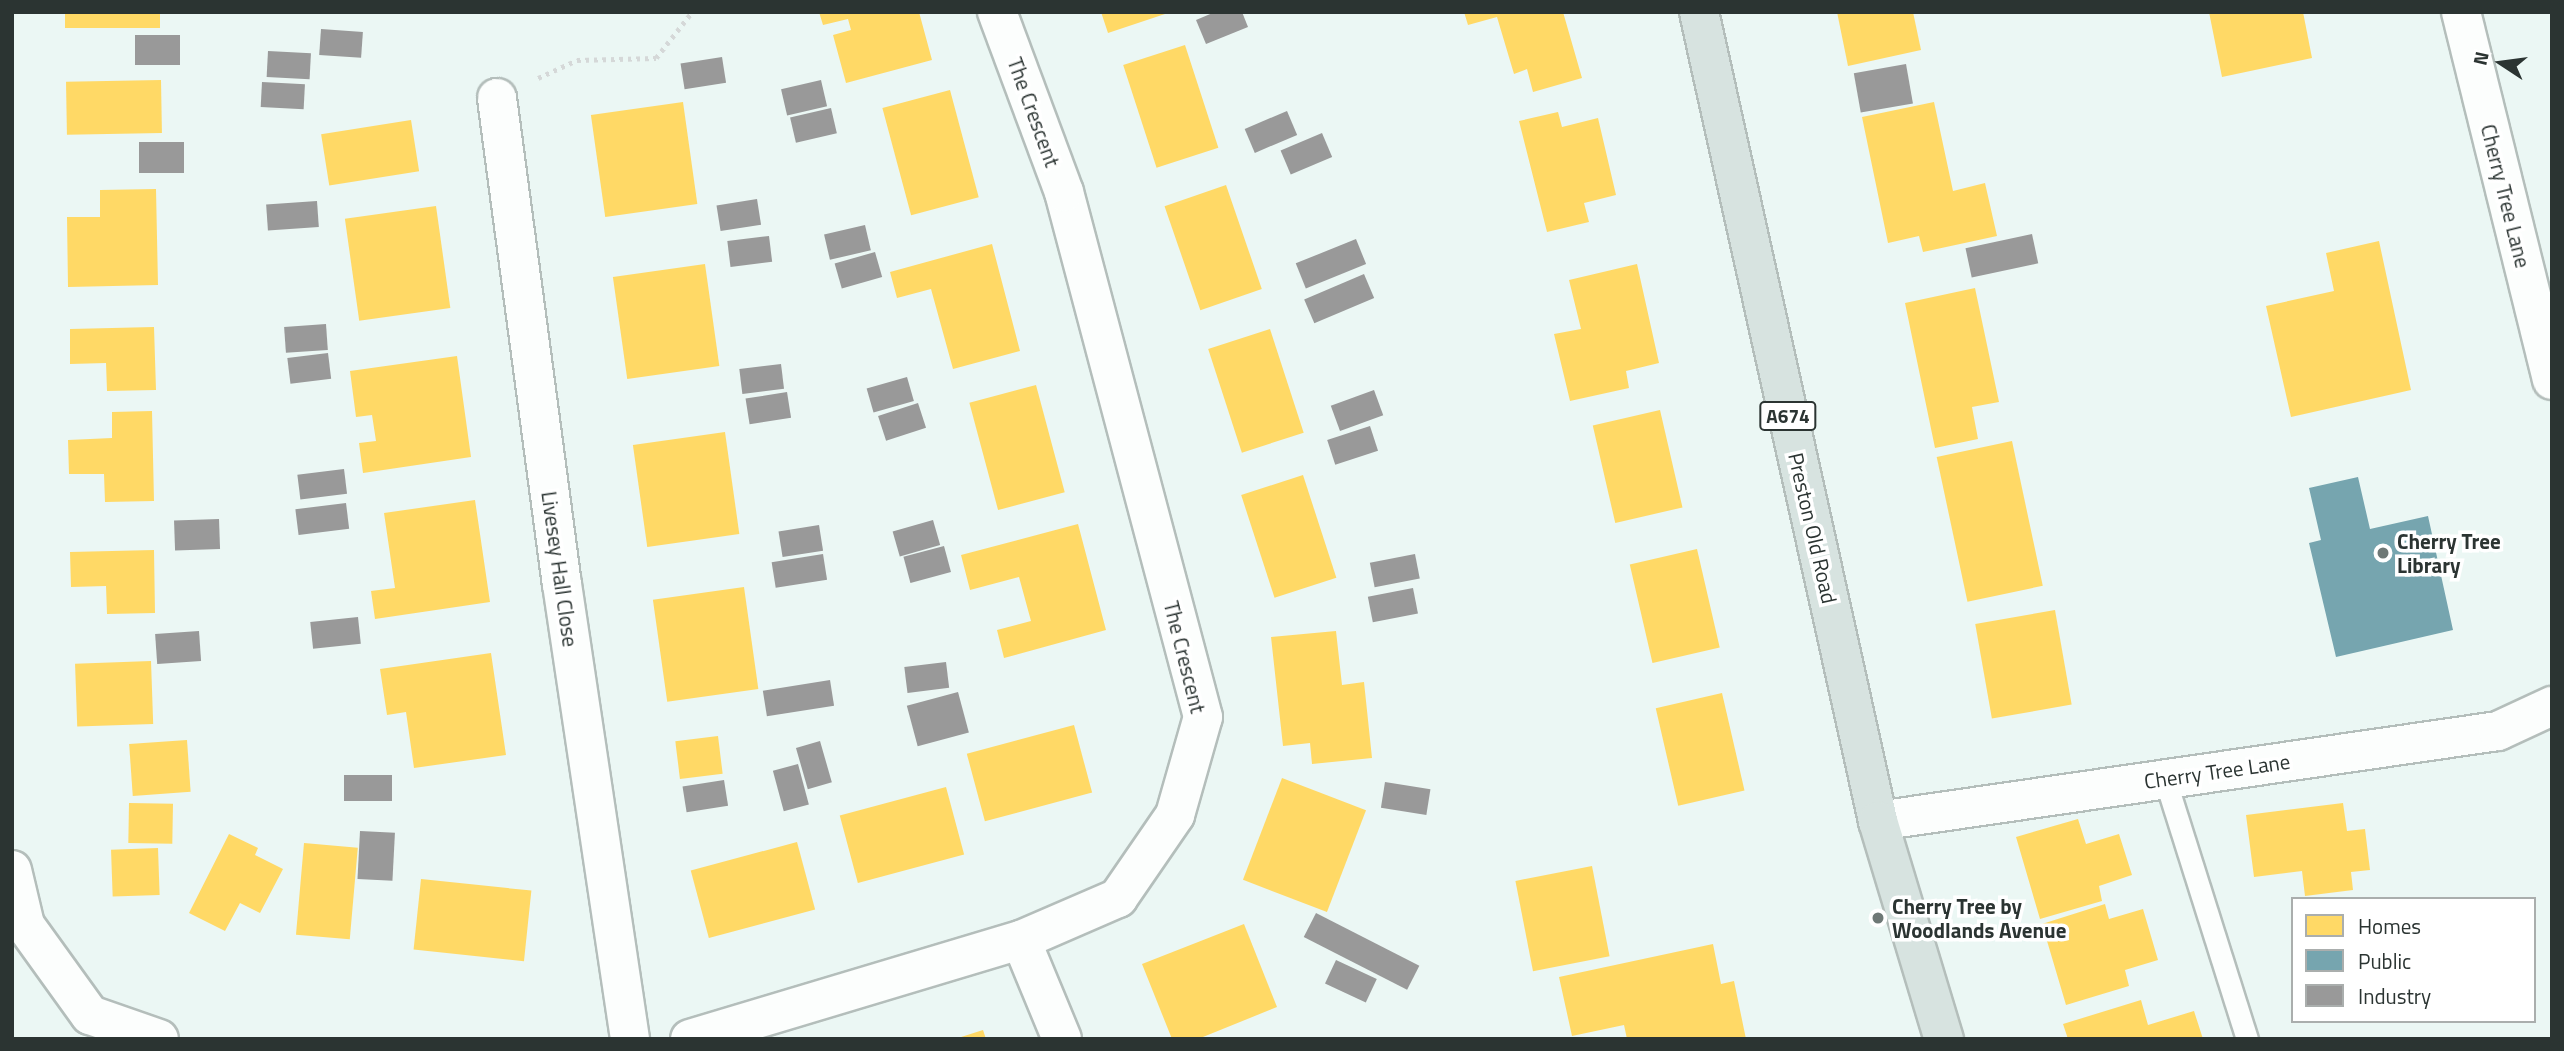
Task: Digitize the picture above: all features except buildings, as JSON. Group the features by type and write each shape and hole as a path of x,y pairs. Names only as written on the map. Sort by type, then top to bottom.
{"main road":[{"name":"Preston Old Road","path":"1699,12 1878,821 1944,1039"}],"street":[{"name":"The Crescent","path":"690,1039 1021,940 1118,898 1175,815 1203,717 1064,192 997,12"},
{"name":"Cherry Tree Lane","path":"2461,12 2552,380"},
{"name":"Livesey Hall Close","path":"497,99 562,584 630,1039"},
{"name":"Cherry Tree Lane","path":"1878,821 2498,731 2552,705"},
{"path":"12,870 25,925 90,1015 159,1039"},
{"path":"1021,940 1062,1039"}],"lane":[{"path":"2165,779 2247,1039"}],"path":[{"path":"497,99 577,60 656,58 692,12"}],"place":[{"name":"Cherry Tree Library","path":"2383,553"},
{"name":"Cherry Tree by Woodlands Avenue","path":"1878,918"}]}
